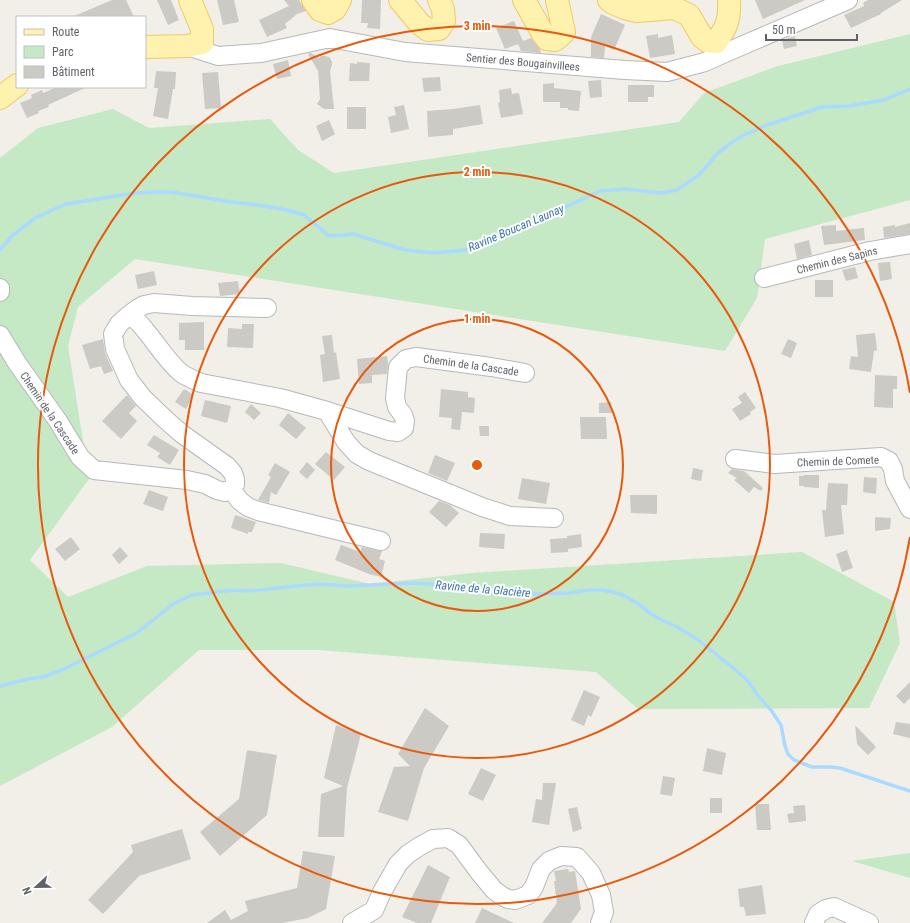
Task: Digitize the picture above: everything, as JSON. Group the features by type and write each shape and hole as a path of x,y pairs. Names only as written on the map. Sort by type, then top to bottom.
{"main road":[{"path":"146,47 187,46 202,43 202,29 190,0"},
{"path":"313,0 320,10 328,13 335,9 340,0"},
{"path":"400,0 420,24 428,30 438,29 444,21 443,9 439,0"},
{"path":"524,0 547,39 555,40 564,32 557,0"},
{"path":"609,0 625,8 637,11 674,8 689,15 702,38 720,47 723,32 728,23 729,0"},
{"path":"0,98 16,86"}],"street":[{"name":"Sentier des Bougainvillees","path":"187,46 218,56 261,53 330,38 405,52 444,56 667,72 705,62 720,47 848,0"},
{"path":"438,29 444,56"},
{"name":"Chemin des Sapins","path":"764,278 870,251 910,244"},
{"path":"267,308 192,306 154,303 144,305 119,324 113,334 115,349 129,380 143,398 182,434 227,466 233,472 236,479 235,485 230,489 240,501 248,507 258,511 381,541"},
{"name":"Chemin de la Cascade","path":"130,315 145,329 169,360 181,372 192,379 201,383 280,398 327,410 388,431 398,432 404,428 405,421 403,415 397,408 395,398 398,367 406,359 416,357 525,372"},
{"name":"Chemin de la Cascade","path":"0,335 17,363 58,421 80,457 94,470 187,480 205,484 225,492 230,489"},
{"path":"327,410 346,442 357,454 369,461 482,507 510,516 554,518"},
{"name":"Chemin de Comete","path":"734,459 775,464 880,457 889,460 893,469 895,481 910,509"},
{"path":"355,921 374,910 382,892 398,864 408,854 433,839 448,838 459,845 494,890 508,899 515,900 528,895 541,870 549,861 561,856 577,857 590,873 601,895 604,912 600,923"},
{"path":"814,923 818,914 826,908 834,907 869,923"}],"green space":[{"path":"910,34 910,200 765,239 757,298 725,351 135,259 78,307 68,346 89,479 30,560 68,597 147,566 281,563 370,584 472,573 802,552 894,602 900,643 869,708 638,709 596,672 319,650 199,650 112,727 0,786 0,158 38,128 113,109 149,128 270,119 298,150 334,173 679,122 704,93 778,66"},
{"path":"910,853 910,878 852,861"}],"building":[{"path":"112,0 126,0 134,16 74,16"},
{"path":"157,0 171,0 179,20 168,25"},
{"path":"217,0 234,0 239,22 223,25"},
{"path":"284,0 299,0 306,11 297,14 285,24 287,28 267,37 259,20 289,6"},
{"path":"362,0 381,0 380,29 367,28 368,23 361,23"},
{"path":"755,0 805,0 763,19"},
{"path":"868,0 902,0 881,14 851,28 844,15 864,6 863,3"},
{"path":"601,14 625,25 614,50 605,46 604,58 591,57 591,37"},
{"path":"514,21 523,41 531,38 540,49 541,53 521,51 518,44 505,49 496,28"},
{"path":"658,34 658,38 672,35 675,54 650,58 646,36"},
{"path":"795,36 797,46 784,49 782,40"},
{"path":"311,53 319,58 321,56 326,56 330,58 332,62 330,71 334,109 324,109 317,104 320,99 318,71 308,54"},
{"path":"288,60 291,76 277,79 273,64"},
{"path":"357,62 370,63 369,81 349,81 350,63 357,64"},
{"path":"156,71 176,72 175,89 173,89 168,119 153,116 158,88 154,88"},
{"path":"218,72 221,108 205,109 202,73"},
{"path":"440,77 441,91 424,92 422,78"},
{"path":"601,80 602,97 590,98 588,81"},
{"path":"554,83 554,88 581,91 579,111 568,110 568,108 560,108 560,102 543,102 543,84"},
{"path":"628,85 654,85 654,97 648,97 648,102 628,102"},
{"path":"55,88 85,88 48,105 49,107 38,111 39,113 27,118 20,103 32,98 31,95 42,90 43,93"},
{"path":"511,88 512,94 519,93 523,114 501,118 498,103 500,102 499,90"},
{"path":"404,105 409,129 391,133 388,117 396,115 394,107"},
{"path":"480,105 483,124 453,129 453,135 428,137 427,111"},
{"path":"347,107 366,107 366,129 347,129"},
{"path":"329,120 335,134 322,141 316,126"},
{"path":"910,223 910,234 884,238 883,227 895,225 895,227"},
{"path":"836,225 836,231 864,228 865,240 824,245 821,226"},
{"path":"809,240 812,255 797,259 794,244"},
{"path":"890,262 892,279 880,281 878,263"},
{"path":"855,267 858,278 846,281 842,270"},
{"path":"154,271 157,285 138,289 135,275"},
{"path":"815,280 833,280 833,297 815,297"},
{"path":"238,281 240,294 220,296 218,283"},
{"path":"204,322 204,350 185,350 185,340 179,340 179,323"},
{"path":"242,324 254,324 253,348 227,347 228,328 242,329"},
{"path":"875,333 877,350 874,351 871,372 849,369 851,356 858,357 856,335"},
{"path":"332,335 334,353 336,352 340,379 323,382 320,355 325,354 322,336"},
{"path":"103,339 105,353 113,371 104,374 101,366 90,369 82,345"},
{"path":"788,339 797,343 791,358 781,354"},
{"path":"387,356 387,374 372,375 372,383 359,384 357,359"},
{"path":"875,375 897,376 897,389 893,389 893,408 874,407"},
{"path":"184,389 194,395 186,409 175,402"},
{"path":"441,389 468,392 468,397 475,398 474,413 462,412 460,430 451,429 452,418 439,417"},
{"path":"745,392 756,408 750,412 751,414 740,421 732,409 742,403 738,397"},
{"path":"127,395 136,406 129,413 137,421 121,439 102,421"},
{"path":"205,400 231,406 227,423 201,416"},
{"path":"611,402 612,413 599,413 599,403"},
{"path":"251,404 261,413 254,420 245,412"},
{"path":"288,413 306,428 296,439 279,425"},
{"path":"580,417 606,417 607,439 581,439"},
{"path":"479,426 489,426 489,436 480,436"},
{"path":"154,435 179,450 170,465 157,457 160,453 147,445"},
{"path":"326,452 345,467 334,480 315,464"},
{"path":"435,455 455,463 447,481 428,473"},
{"path":"307,462 315,470 307,479 299,472"},
{"path":"275,463 290,472 276,495 271,492 269,503 258,500 271,477 268,475"},
{"path":"693,468 703,470 701,481 691,479"},
{"path":"732,469 744,471 763,488 761,491 754,487 749,493 734,480 737,478 728,473"},
{"path":"819,475 819,488 799,486 799,476"},
{"path":"864,477 877,478 876,494 863,492"},
{"path":"522,478 550,483 546,504 518,499"},
{"path":"828,483 848,484 847,505 841,505 844,534 825,537 822,510 826,510"},
{"path":"149,490 168,497 163,511 143,504"},
{"path":"630,495 657,495 657,514 631,513"},
{"path":"439,501 450,505 459,513 446,527 429,512"},
{"path":"235,515 256,522 252,532 248,532 248,534 231,528"},
{"path":"875,517 891,518 890,529 875,531"},
{"path":"480,533 505,534 504,549 479,547"},
{"path":"581,534 582,547 568,549 568,552 551,553 550,539 567,538 567,536"},
{"path":"71,537 80,549 65,561 55,549"},
{"path":"341,545 360,552 362,547 382,551 379,559 385,561 381,577 369,574 335,560"},
{"path":"120,547 128,556 119,564 112,555"},
{"path":"847,550 853,568 842,572 836,554"},
{"path":"910,682 910,698 904,704 896,696"},
{"path":"584,690 600,697 591,717 588,715 584,726 571,720"},
{"path":"425,708 449,726 424,768 408,821 378,812 394,767 410,766 398,754"},
{"path":"896,722 910,724 910,738 893,734"},
{"path":"336,725 361,734 347,788 344,837 318,837 321,794 343,786 324,778"},
{"path":"855,725 876,747 868,755 857,744"},
{"path":"707,748 726,753 722,775 703,771"},
{"path":"247,750 277,755 267,815 220,856 200,832 239,799"},
{"path":"481,768 496,775 483,801 468,794"},
{"path":"663,776 675,778 672,796 660,794"},
{"path":"543,783 556,783 549,825 532,822 536,799 542,800"},
{"path":"710,798 722,798 722,813 710,813"},
{"path":"755,804 769,804 771,830 757,830"},
{"path":"805,805 806,821 789,823 787,814 794,813 793,806"},
{"path":"577,807 582,829 573,832 568,809"},
{"path":"182,829 191,859 139,876 103,914 88,900 133,852 131,845"},
{"path":"303,851 335,856 326,909 308,918 282,923 207,923 225,910 231,920 248,911 245,901 297,888"},
{"path":"428,865 450,877 431,923 417,923 402,917"},
{"path":"568,869 569,872 575,871 581,909 571,923 542,923 557,903 554,871"},
{"path":"762,885 766,914 746,916 744,907 740,907 738,889"},
{"path":"482,908 514,923 475,923"}],"waterway":[{"name":"Ravine Boucan Launay","path":"0,250 12,236 35,218 66,204 150,192 171,192 287,210 304,215 329,236 353,234 405,250 434,253 465,250 529,224 600,191 626,189 662,193 677,190 699,175 718,153 731,143 744,135 767,125 822,107 849,106 884,100 910,89"},
{"name":"Ravine de la Glacière","path":"0,686 43,677 62,670 137,633 173,604 192,595 233,590 261,590 319,584 347,586 414,583 485,588 518,593 538,594 602,590 623,595 637,603 651,614 679,628 697,639 738,672 747,680 781,725 785,746 788,754 794,760 812,767 840,768 910,791"}]}
